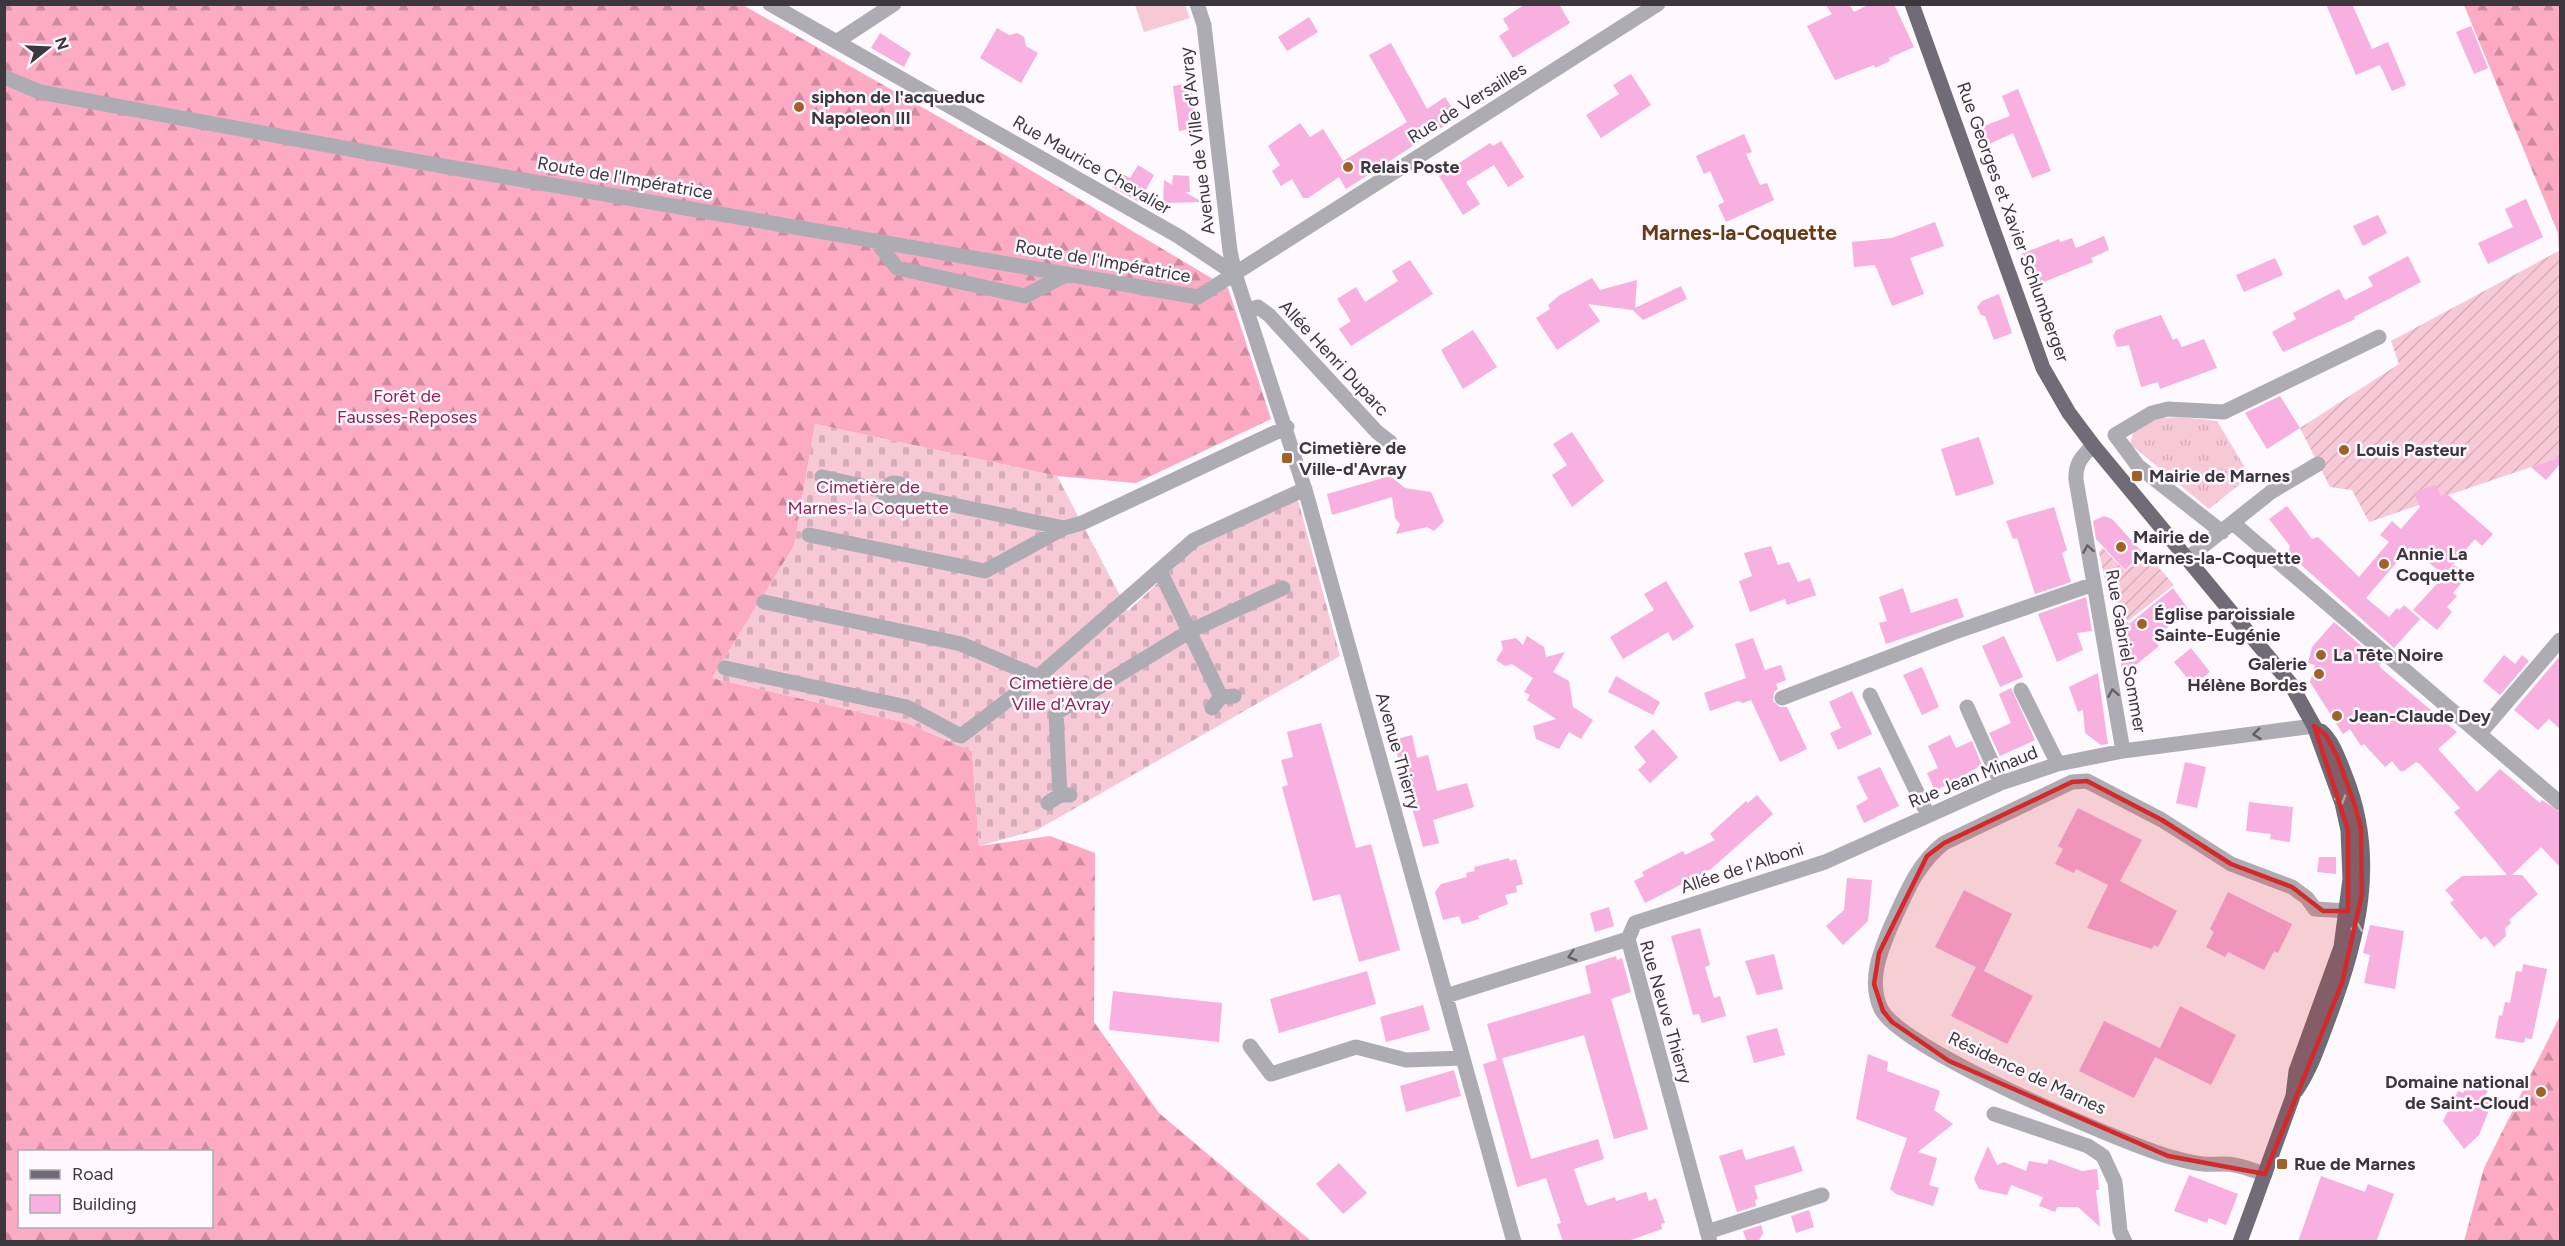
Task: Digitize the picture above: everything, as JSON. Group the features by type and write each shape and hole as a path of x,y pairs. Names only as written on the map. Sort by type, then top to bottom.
{"main road":[{"name":"Rue Georges et Xavier Schlumberger","path":"1912,4 2043,368 2069,413 2093,445 2290,683 2314,726"},
{"path":"2240,1242 2293,1096 2307,1074 2336,981 2348,911 2350,879 2348,830 2342,803 2314,726"},
{"path":"2314,726 2326,735 2338,758 2361,828 2362,894 2354,945 2336,981"}],"street":[{"name":"Rue Maurice Chevalier","path":"770,4 1178,236 1235,274"},
{"path":"836,42 894,4"},
{"name":"Avenue de Ville d'Avray","path":"1197,4 1203,25 1230,251 1235,274"},
{"name":"Rue de Versailles","path":"1235,274 1658,4"},
{"name":"Route de l'Impératrice","path":"4,77 40,92 425,163 1198,297 1235,274"},
{"path":"876,241 897,268 1025,296 1067,274"},
{"name":"Avenue Thierry","path":"1235,274 1305,489 1514,1242"},
{"name":"Allée Henri Duparc","path":"1248,310 1258,307 1269,315 1377,432 1390,442"},
{"path":"2379,338 2224,412 2168,409 2152,413 2115,435 2139,466 2227,528 2338,615 2560,803"},
{"path":"809,535 985,571 1064,528 1082,523 1287,428"},
{"name":"Rue Gabriel Sommer","path":"2093,445 2078,460 2075,469 2123,751 2314,726"},
{"path":"2188,558 2271,492 2318,464"},
{"path":"822,477 885,491 886,498 895,504 900,502 905,495 1064,528"},
{"path":"725,668 907,707 961,736 1038,677 1194,540 1305,489"},
{"path":"1160,571 1222,700"},
{"path":"1059,798 1056,713 1190,631 1287,589 1288,572"},
{"path":"1782,698 1955,632 2094,584"},
{"path":"764,602 961,644 1038,677"},
{"path":"2480,733 2560,640"},
{"path":"2021,690 2058,764"},
{"path":"1870,695 1928,815"},
{"path":"1967,707 2001,783"},
{"name":"Rue Jean Minaud","path":"1875,839 2001,783 2058,764 2123,751"},
{"name":"Résidence de Marnes","path":"2265,1173 2233,1164 2202,1164 2168,1156 2090,1126 1948,1061 1892,1022 1882,1011 1874,984 1879,952 1916,873 1927,856 1944,843 2072,782 2087,781 2162,820 2231,864 2292,887 2307,898 2315,909 2348,911"},
{"name":"Allée de l'Alboni","path":"1628,939 1635,923 1825,862 1875,839"},
{"name":"Rue Neuve Thierry","path":"1446,996 1628,939 1708,1237"},
{"path":"1250,1046 1271,1074 1356,1047 1406,1060 1463,1058"},
{"path":"1994,1114 2088,1146 2103,1156 2115,1182 2120,1231 2126,1242"},
{"path":"1708,1237 1822,1195"}],"highlighted area":[{"path":"2314,726 2326,735 2338,758 2355,806 2361,828 2362,894 2342,983 2265,1174 2168,1156 1949,1061 1892,1022 1883,1011 1874,984 1879,953 1927,856 1944,843 2072,782 2087,781 2162,820 2231,864 2292,887 2323,911 2348,911 2348,830"}],"green space":[{"name":"Forêt de Fausses-Reposes","path":"5,5 743,5 990,146 1228,288 1271,419 1136,483 1057,476 815,424 794,546 712,678 907,723 972,751 979,846 1050,836 1095,853 1094,1022 1159,1113 1311,1241 5,1242"},
{"path":"1135,5 1185,5 1190,18 1144,32"},
{"path":"2464,5 2560,5 2560,315 2538,262 2559,251 2558,233"},
{"path":"2559,251 2560,457 2369,522 2352,490 2330,487 2300,428 2399,364 2391,341"},
{"path":"2180,417 2217,421 2250,476 2209,509 2130,444 2134,429 2148,419"},
{"name":"Cimetière de Ville d'Avray","path":"815,424 1057,476 1128,611 1198,545 1298,500 1340,656 1037,830 979,846 972,751 907,723 712,678 794,546"},
{"path":"2103,548 2125,571 2146,553 2174,585 2128,621 2106,585 2099,552"},
{"name":"Domaine national de Saint-Cloud","path":"2560,1016 2560,1241 2464,1241 2484,1168"}],"building":[{"path":"1525,4 1559,4 1570,23 1513,58 1499,36 1509,29 1503,19"},
{"path":"1825,4 1849,4 1854,12 1870,4 1894,4 1914,47 1889,58 1890,61 1875,68 1874,65 1835,80 1807,26 1832,14"},
{"path":"2326,4 2352,4 2372,49 2388,42 2406,85 2392,91 2380,65 2356,75"},
{"path":"1309,17 1318,32 1287,51 1278,37"},
{"path":"2471,26 2488,68 2474,74 2456,32"},
{"path":"997,28 1009,35 1017,33 1024,37 1026,46 1038,53 1021,83 980,58"},
{"path":"880,33 911,53 904,67 871,48"},
{"path":"1391,43 1427,109 1445,97 1458,117 1346,189 1339,177 1308,198 1303,198 1292,179 1281,186 1272,171 1280,165 1268,146 1300,123 1310,137 1323,129 1343,161 1407,122 1369,55"},
{"path":"1631,74 1651,105 1601,138 1586,115 1619,94 1613,85"},
{"path":"1191,83 1197,128 1179,131 1173,86"},
{"path":"2018,89 2051,171 2032,178 2013,133 1985,146 1979,128 2010,116 2002,96"},
{"path":"1744,134 1752,152 1746,154 1760,185 1767,183 1774,200 1726,222 1718,205 1724,202 1710,171 1704,174 1696,156"},
{"path":"1501,141 1524,177 1508,187 1494,165 1466,182 1480,204 1463,215 1439,176 1490,143 1493,146"},
{"path":"1138,165 1154,175 1139,202 1112,187 1121,173 1130,178"},
{"path":"1173,175 1189,176 1190,192 1185,192 1202,202 1163,203 1164,180 1172,185"},
{"path":"2526,199 2543,237 2488,264 2478,243 2513,227 2505,209"},
{"path":"2378,215 2387,233 2363,246 2353,226"},
{"path":"1935,222 1944,246 1910,258 1924,294 1892,306 1875,265 1854,267 1852,242 1892,238"},
{"path":"2104,236 2109,250 2091,258 2093,262 2034,286 2021,254 2059,239 2060,242 2072,238 2076,248"},
{"path":"2408,256 2421,282 2354,317 2355,319 2283,352 2272,332 2296,319 2293,313 2339,289 2345,300 2373,286 2368,277"},
{"path":"2275,258 2283,275 2244,292 2236,275"},
{"path":"1410,260 1433,294 1351,346 1339,329 1351,321 1337,299 1356,287 1365,302 1398,281 1392,271"},
{"path":"1592,278 1600,290 1637,280 1635,308 1681,286 1687,299 1643,320 1633,310 1588,304 1600,321 1557,350 1536,318 1550,309 1548,305 1560,295"},
{"path":"1999,294 2012,333 1994,340 1985,316 1981,315 1977,307 1982,301"},
{"path":"2161,315 2173,340 2177,338 2182,347 2204,339 2217,368 2160,389 2158,382 2141,387 2129,345 2117,347 2113,336 2116,330"},
{"path":"1473,330 1497,367 1463,389 1441,350"},
{"path":"2280,396 2300,428 2267,449 2245,413"},
{"path":"1572,432 1604,481 1572,507 1552,475 1567,465 1553,444"},
{"path":"1979,437 1994,484 1956,496 1941,449"},
{"path":"2560,457 2560,464 2546,480 2531,467"},
{"path":"1390,476 1405,488 1431,492 1444,521 1434,531 1427,527 1396,534 1400,524 1395,518 1392,497 1332,515 1327,494"},
{"path":"2436,485 2440,496 2447,494 2493,534 2482,546 2475,539 2444,575 2410,547 2366,598 2389,617 2397,608 2399,610 2404,605 2420,619 2394,648 2288,553 2290,546 2269,519 2287,506 2312,539 2318,537 2359,577 2389,542 2380,535 2392,521 2401,529 2420,507 2414,492"},
{"path":"2054,507 2067,550 2062,553 2071,582 2035,594 2017,538 2013,539 2006,521"},
{"name":"Mairie de Marnes-la-Coquette","path":"2104,516 2112,519 2143,553 2125,570 2096,539 2093,521"},
{"path":"1771,546 1778,565 1789,562 1798,582 1810,578 1816,595 1787,605 1785,599 1750,612 1739,581 1752,576 1744,553"},
{"path":"2454,565 2467,576 2453,593 2457,596 2447,607 2452,612 2437,630 2413,610"},
{"path":"1666,581 1694,627 1673,641 1668,632 1623,659 1610,637 1654,610 1644,594"},
{"path":"1903,588 1911,613 1957,598 1964,617 1886,644 1879,623 1887,621 1879,597"},
{"name":"Église paroissiale Sainte-Eugénie","path":"2173,588 2189,610 2153,639 2159,646 2132,668 2122,669 2117,644 2116,609 2129,624"},
{"path":"2086,597 2092,631 2077,633 2083,650 2057,662 2038,614"},
{"path":"2334,622 2381,663 2379,665 2382,669 2457,732 2438,749 2477,792 2500,769 2540,803 2542,800 2560,812 2560,867 2541,847 2512,875 2522,875 2538,894 2509,920 2511,923 2505,928 2506,936 2494,947 2485,936 2481,940 2450,903 2454,900 2445,890 2462,876 2507,875 2454,812 2460,808 2420,764 2416,762 2404,771 2400,771 2392,761 2385,767 2364,744 2361,746 2350,729 2343,734 2310,682 2315,665 2308,663 2312,647"},
{"path":"1527,636 1544,647 1546,657 1565,652 1553,672 1569,681 1573,707 1593,720 1581,739 1569,732 1559,749 1536,739 1533,726 1556,719 1527,700 1530,695 1524,692 1533,678 1512,664 1505,666 1496,660 1503,649 1501,641 1516,638 1523,645"},
{"path":"2004,636 2023,677 2000,687 1982,646"},
{"path":"1753,638 1765,670 1781,665 1786,680 1776,684 1778,689 1774,692 1773,701 1780,707 1787,707 1807,749 1780,762 1751,700 1743,703 1738,701 1710,711 1704,693 1746,678 1735,644"},
{"path":"2191,648 2210,672 2193,685 2174,662"},
{"path":"2504,655 2515,664 2522,655 2529,661 2500,695 2483,681"},
{"path":"2560,656 2560,729 2549,719 2538,730 2514,710"},
{"path":"1922,667 1939,707 1922,715 1903,675"},
{"path":"2098,673 2108,744 2101,745 2085,733 2083,710 2078,712 2069,687"},
{"path":"1616,676 1660,702 1653,715 1608,692"},
{"path":"2011,688 2035,740 2000,756 1989,733 2011,723 1999,694"},
{"path":"1852,691 1872,734 1838,750 1830,733 1841,728 1829,702"},
{"path":"1321,723 1356,848 1371,844 1400,950 1359,962 1340,894 1313,901 1282,787 1288,785 1281,760 1293,757 1287,732"},
{"path":"1653,729 1678,757 1650,783 1638,770 1646,762 1634,747"},
{"path":"1412,735 1417,758 1428,755 1437,791 1467,783 1474,807 1433,820 1439,843 1423,847 1393,740"},
{"path":"1950,735 1956,748 1972,741 1982,765 1935,791 1927,773 1938,768 1928,746"},
{"path":"2185,762 2206,767 2197,808 2176,803"},
{"path":"1880,767 1899,806 1864,823 1856,806 1868,799 1857,777"},
{"path":"1757,795 1773,814 1711,869 1645,903 1634,881 1644,876 1642,872 1683,851 1685,855 1715,840 1710,834 1746,801 1748,803"},
{"path":"2249,802 2293,807 2290,842 2270,839 2271,834 2246,831"},
{"path":"2078,808 2142,840 2120,881 2177,911 2158,947 2154,945 2152,949 2087,928 2108,885 2076,869 2074,873 2055,864 2063,849 2058,846"},
{"path":"2319,857 2336,857 2336,874 2317,872"},
{"path":"1509,858 1510,861 1516,859 1523,884 1516,886 1517,892 1505,895 1508,904 1478,916 1479,919 1462,924 1459,916 1443,920 1435,892 1441,884 1467,877 1466,873 1475,871 1474,867"},
{"path":"1847,878 1872,880 1868,921 1843,945 1826,926 1844,910"},
{"path":"1964,890 2012,914 1984,971 1935,947"},
{"path":"2228,892 2292,924 2278,953 2274,951 2264,970 2228,952 2225,957 2206,947 2214,932 2210,929"},
{"path":"1609,907 1614,926 1595,932 1590,913"},
{"path":"2370,925 2404,931 2395,989 2364,983 2370,955 2363,953"},
{"path":"1700,928 1710,965 1705,967 1714,998 1720,996 1726,1016 1702,1023 1699,1014 1693,1015 1671,936"},
{"path":"1774,954 1783,989 1757,995 1745,961"},
{"path":"1616,956 1617,960 1622,958 1631,992 1611,999 1648,1129 1614,1139 1584,1035 1502,1058 1531,1159 1598,1139 1604,1159 1574,1169 1585,1202 1588,1206 1615,1197 1616,1201 1646,1192 1649,1201 1656,1198 1665,1223 1661,1224 1662,1229 1625,1242 1563,1242 1557,1224 1561,1223 1546,1178 1517,1187 1483,1064 1497,1060 1487,1024 1591,993 1585,966"},
{"path":"2523,964 2547,969 2532,1039 2525,1038 2524,1043 2495,1038 2499,1015 2502,1016 2505,1002 2510,1003 2516,971 2522,972"},
{"path":"1976,967 2033,996 2007,1044 1951,1016"},
{"path":"1367,971 1376,1004 1279,1033 1270,999"},
{"path":"1113,991 1222,1003 1219,1042 1109,1030"},
{"path":"1423,1005 1430,1030 1386,1042 1380,1017"},
{"path":"2180,1006 2236,1035 2211,1085 2155,1057 2134,1098 2079,1071 2104,1021 2160,1048"},
{"path":"1777,1028 1785,1055 1754,1063 1746,1036"},
{"path":"1868,1054 1888,1062 1887,1071 1940,1091 1934,1110 1953,1124 1918,1152 1937,1158 1929,1185 1939,1188 1933,1206 1896,1194 1890,1189 1907,1138 1856,1119"},
{"path":"1454,1070 1461,1096 1406,1112 1400,1086"},
{"path":"2470,1081 2488,1090 2485,1096 2493,1100 2479,1135 2464,1149 2443,1121 2458,1091 2463,1093"},
{"path":"1794,1146 1803,1171 1754,1186 1758,1199 1755,1200 1756,1206 1737,1212 1719,1156 1742,1149 1746,1160"},
{"path":"1988,1146 1997,1165 2004,1162 2026,1171 2029,1161 2047,1164 2049,1159 2082,1171 2097,1169 2099,1190 2096,1190 2100,1227 2078,1207 2057,1207 2055,1212 2039,1206 2043,1197 2011,1185 2007,1195 1979,1189 1974,1179"},
{"path":"1339,1163 1367,1193 1343,1214 1316,1184"},
{"path":"2189,1175 2238,1194 2226,1225 2209,1218 2207,1223 2174,1211"},
{"path":"2321,1176 2365,1192 2368,1184 2394,1194 2376,1242 2298,1242"},
{"path":"1809,1210 1814,1227 1796,1233 1791,1216"},
{"path":"1761,1225 1763,1233 1758,1242 1747,1242 1743,1231"}],"place":[{"name":"siphon de l'acqueduc Napoleon III","path":"799,107"},
{"name":"Relais Poste","path":"1348,167"},
{"name":"Louis Pasteur","path":"2344,450"},
{"name":"Cimetière de Ville-d'Avray","path":"1287,458"},
{"name":"Mairie de Marnes","path":"2137,476"},
{"name":"Mairie de Marnes-la-Coquette","path":"2121,547"},
{"name":"Annie La Coquette","path":"2384,564"},
{"name":"Église paroissiale Sainte-Eugénie","path":"2142,624"},
{"name":"La Tête Noire","path":"2321,655"},
{"name":"Galerie Hélène Bordes","path":"2319,674"},
{"name":"Jean-Claude Dey","path":"2337,716"},
{"name":"Domaine national de Saint-Cloud","path":"2541,1092"},
{"name":"Rue de Marnes","path":"2282,1164"}],"district":[{"name":"Marnes-la-Coquette","path":"1739,232"}],"park label":[{"name":"Cimetière de Marnes-la Coquette","path":"868,497"}]}
